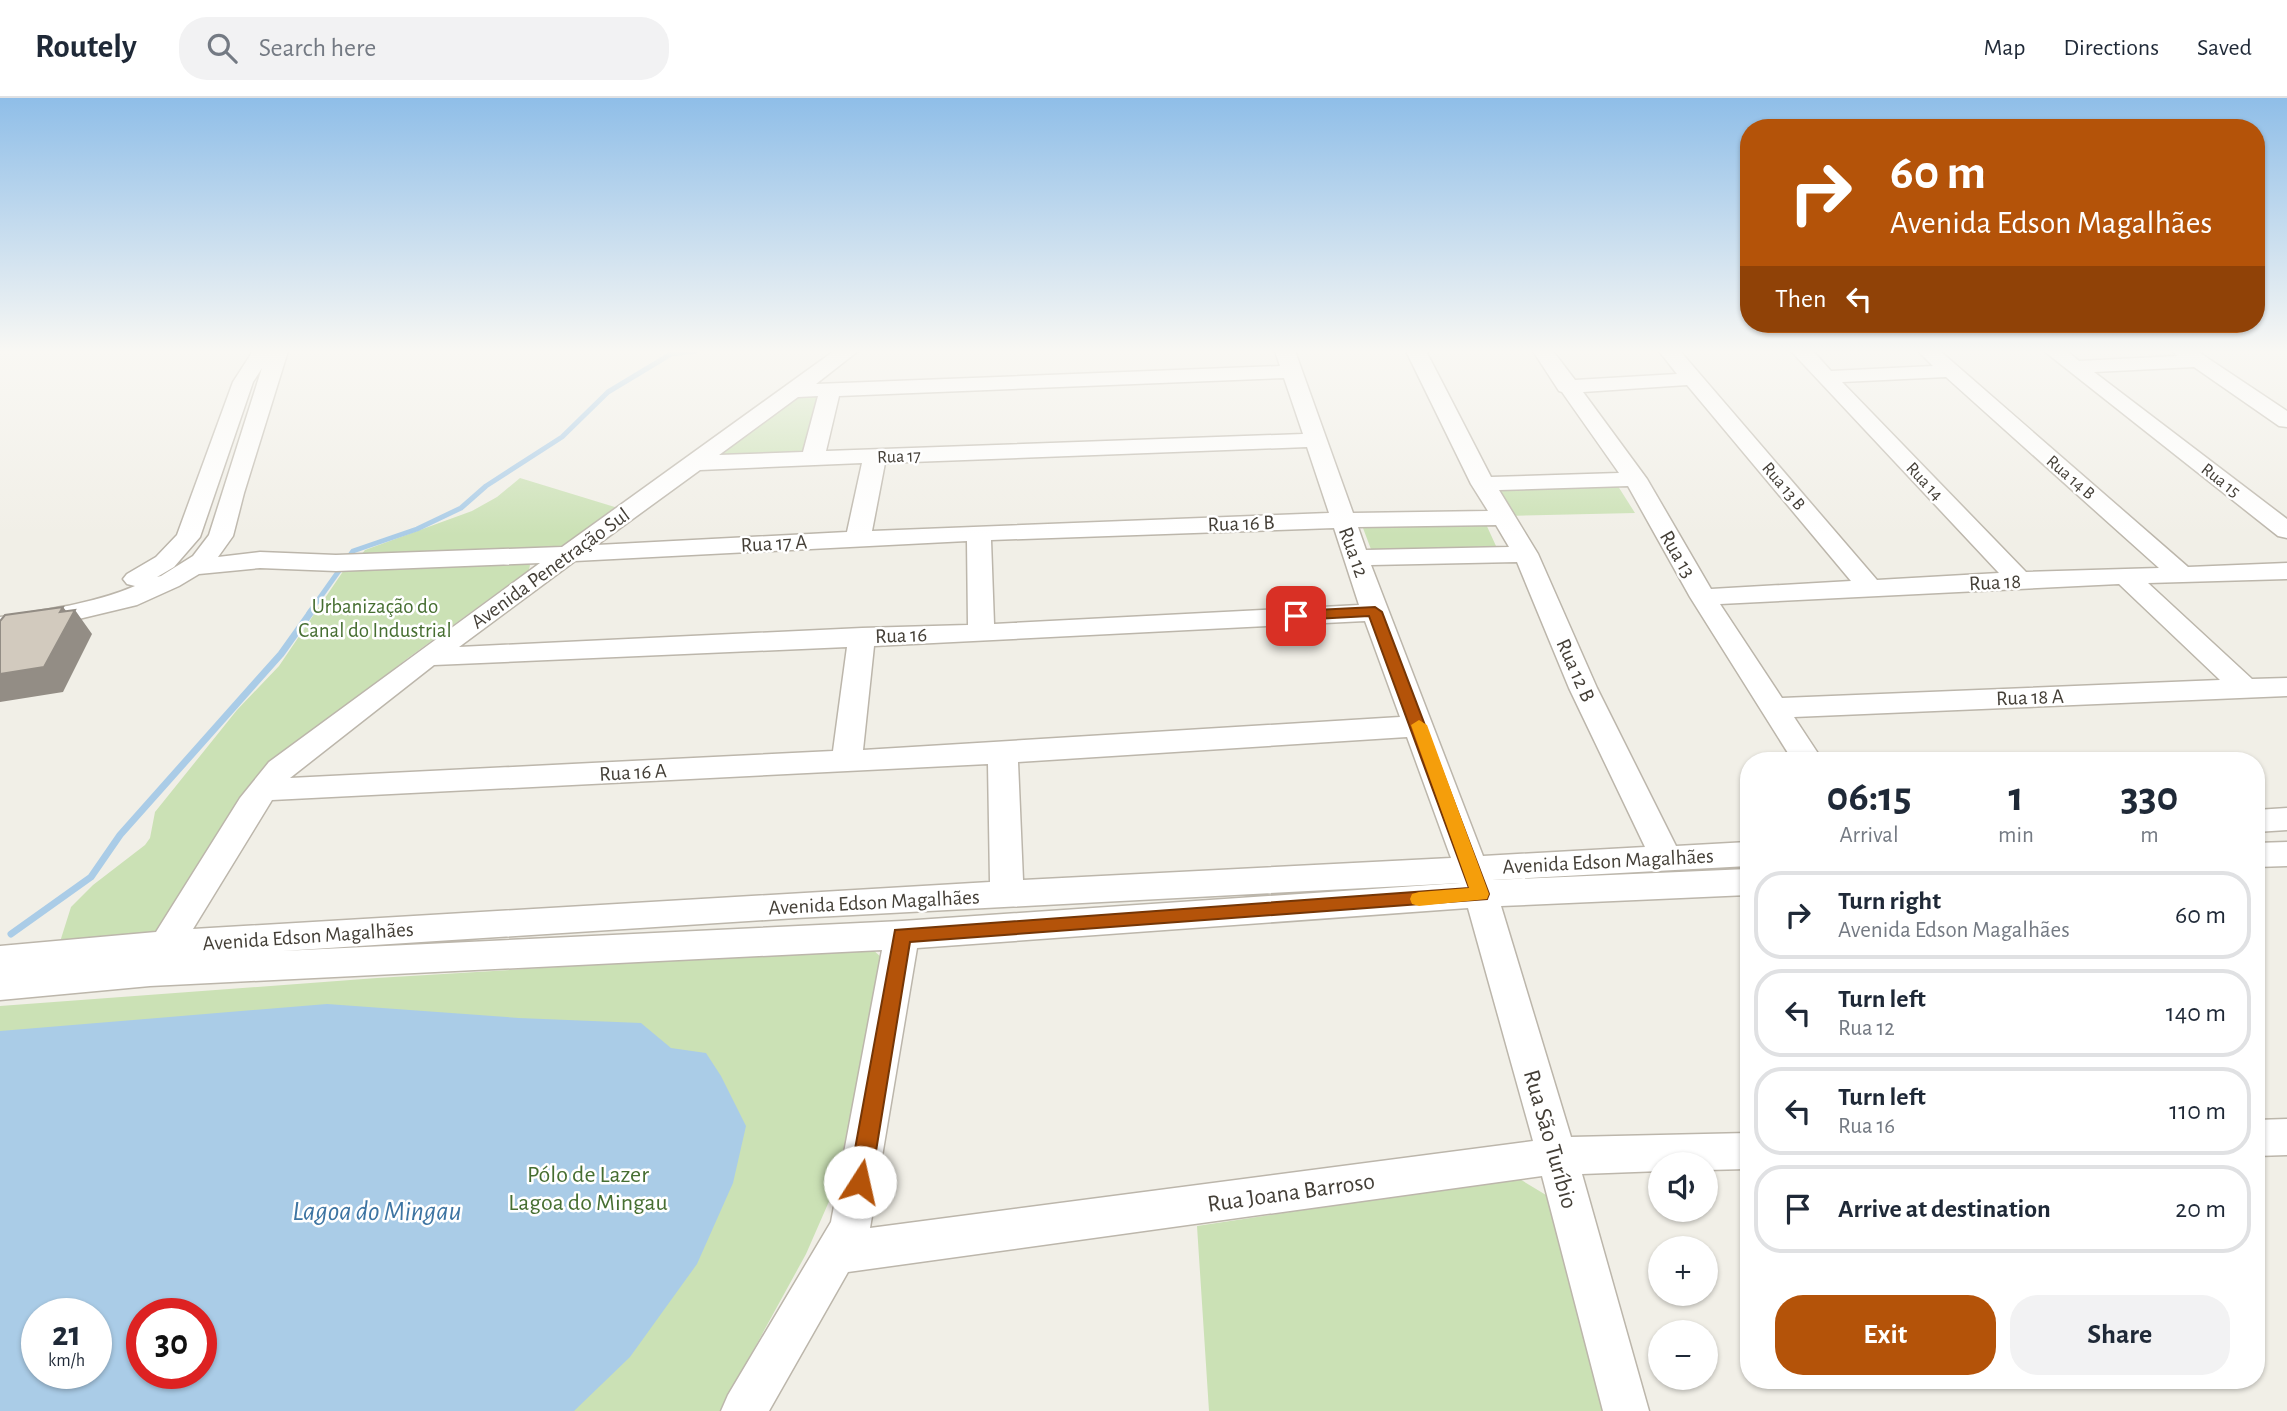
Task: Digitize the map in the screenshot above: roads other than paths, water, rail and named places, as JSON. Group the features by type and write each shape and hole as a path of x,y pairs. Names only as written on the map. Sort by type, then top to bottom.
{"street":[{"path":"0,609 82,595 122,584 152,571 180,548 188,537 232,412"},
{"path":"0,625 62,615 128,599 170,581 194,567 221,536 258,412"},
{"name":"Avenida Penetração Sul","path":"158,958 262,790 280,769 427,657 764,412"},
{"path":"813,459 825,412"},
{"name":"Rua 12","path":"1306,412 1375,612 1476,881"},
{"name":"Rua 12 B","path":"1447,412 1483,484 1526,554 1655,868"},
{"name":"Rua 13","path":"1585,412 1635,479 1703,597 1802,752"},
{"name":"Rua 13 B","path":"1720,412 1871,589"},
{"name":"Rua 14","path":"1860,412 2019,580"},
{"name":"Rua 14 B","path":"1998,412 2182,575"},
{"name":"Rua 15","path":"2133,412 2287,531"},
{"name":"Rua 17","path":"693,463 1315,440"},
{"path":"858,539 876,457"},
{"path":"1483,484 1635,479"},
{"name":"Rua 16 B","path":"979,533 1342,520 1504,519"},
{"path":"979,533 981,633"},
{"name":"Rua 17 A","path":"194,567 260,560 336,563 979,533"},
{"path":"221,536 231,546 260,560"},
{"path":"1357,558 1526,554"},
{"name":"Rua 18","path":"1703,597 2019,580 2287,571"},
{"path":"2126,577 2245,688"},
{"name":"Rua 16","path":"427,657 862,636 981,633 1375,612"},
{"path":"847,761 862,636"},
{"name":"Rua 18 A","path":"1773,708 2287,687"},
{"path":"1007,895 1003,753 1419,726"},
{"name":"Rua 16 A","path":"262,790 1003,753"},
{"path":"2265,820 2287,819"},
{"path":"2265,854 2287,853"},
{"name":"Avenida Edson Magalhães","path":"0,960 782,942 902,936 1476,881 1655,868 1740,855"},
{"name":"Avenida Edson Magalhães","path":"1655,868 1740,881"},
{"name":"Avenida Edson Magalhães","path":"0,985 158,958 796,905 1007,895 1476,881"},
{"name":"Rua São Turíbio","path":"1476,881 1557,1156 1626,1411"},
{"path":"782,942 796,905"},
{"path":"744,1411 849,1230 855,1209 902,936"},
{"path":"2265,1138 2287,1138"},
{"name":"Rua Joana Barroso","path":"835,1253 1557,1156 1740,1151"}],"water":[{"name":"Lagoa do Mingau","path":"327,1004 519,1018 641,1023 671,1048 706,1053 721,1076 746,1126 733,1183 697,1264 630,1357 574,1411 0,1411 0,1031"}],"waterway":[{"path":"309,613 353,551 417,529 461,508 486,486 562,437 587,412"},
{"path":"11,934 91,877 120,835 281,654 311,612"}],"park label":[{"name":"Urbanização do Canal do Industrial","path":"375,618"},
{"name":"Pólo de Lazer Lagoa do Mingau","path":"588,1188"}]}
